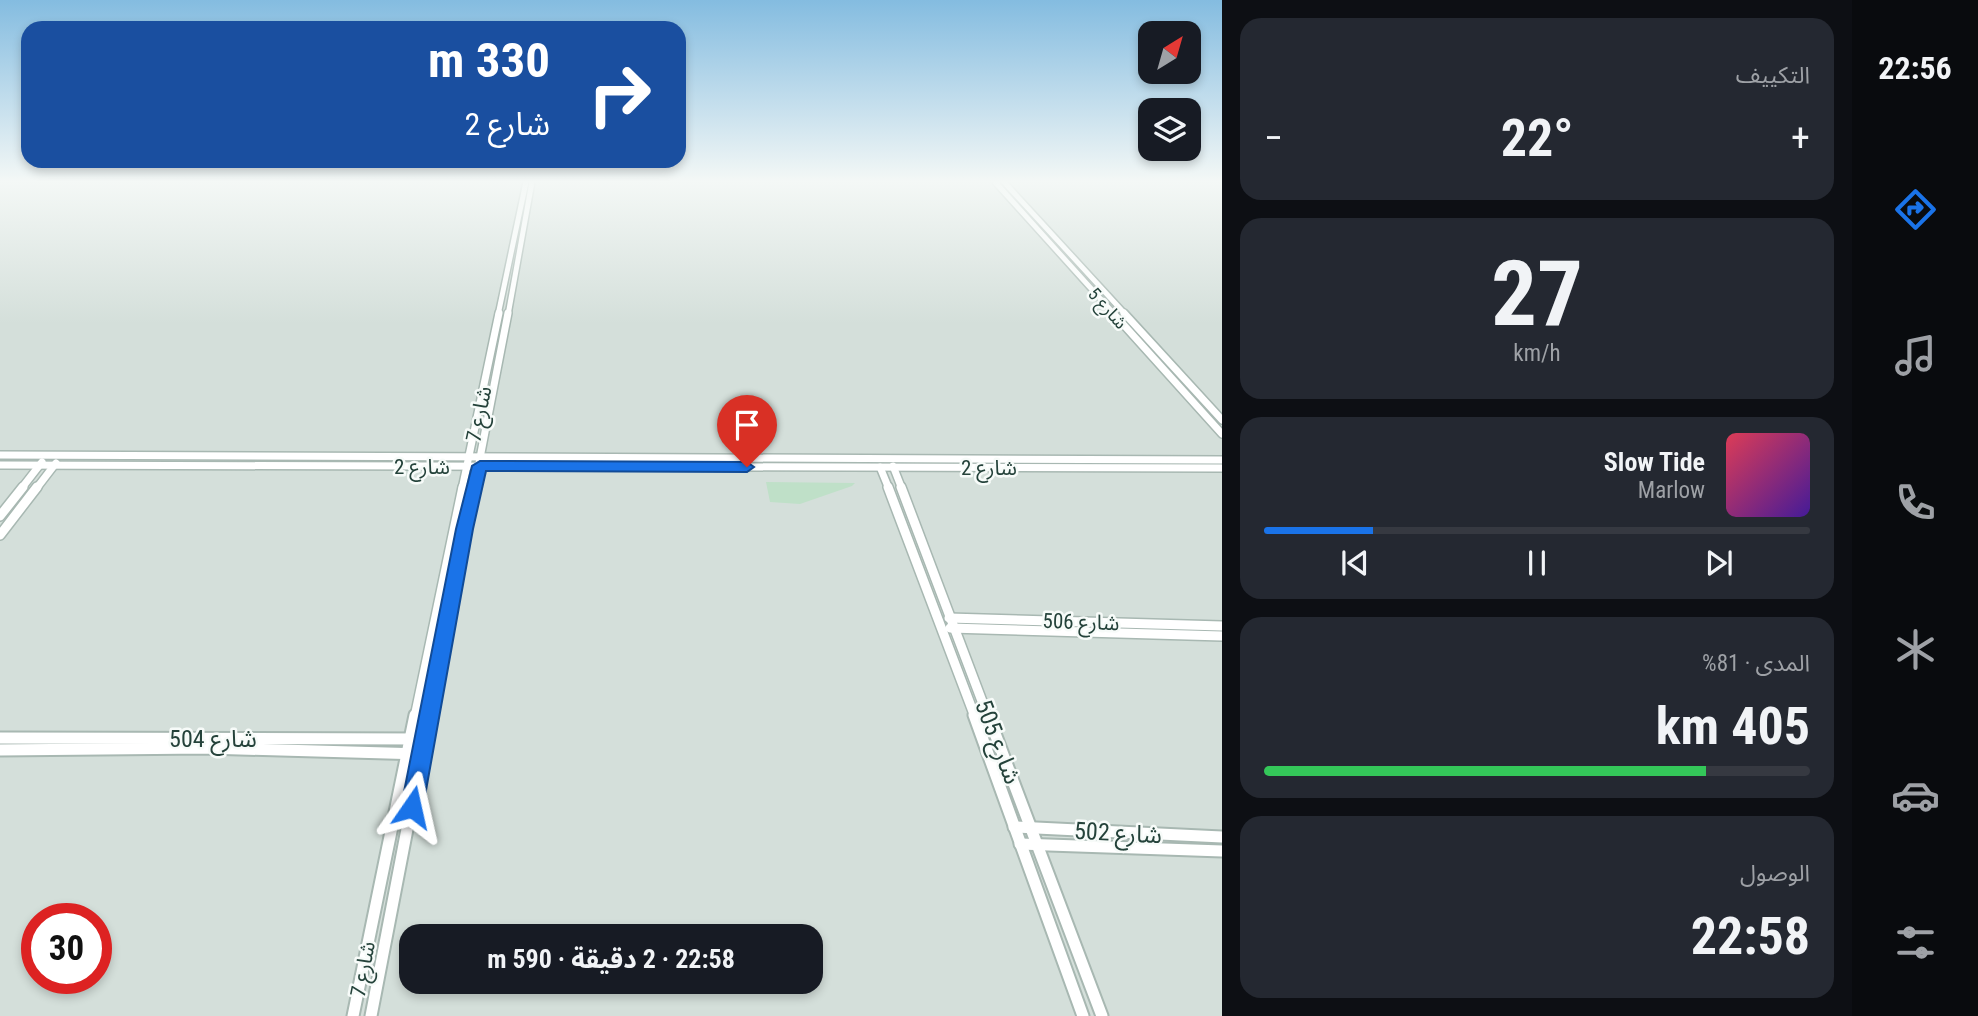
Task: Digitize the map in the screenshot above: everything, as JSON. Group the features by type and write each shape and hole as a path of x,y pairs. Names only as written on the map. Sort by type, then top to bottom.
{"street":[{"name":"شارع 7","path":"353,1016 516,229"},
{"name":"شارع 7","path":"371,1016 524,229"},
{"name":"شارع 5","path":"1038,229 1222,434"},
{"name":"شارع 5","path":"1047,229 1222,420"},
{"name":"شارع 2","path":"0,455 469,462"},
{"path":"0,516 50,455"},
{"path":"0,535 63,456"},
{"path":"165,467 173,456"},
{"name":"شارع 2","path":"481,461 880,467 892,463 1222,460"},
{"name":"شارع 2","path":"0,465 165,467 481,461 1222,468"},
{"name":"شارع 505","path":"892,463 1014,827 1083,1016"},
{"name":"شارع 505","path":"880,467 1030,827 1102,1016"},
{"name":"شارع 506","path":"947,623 1222,626"},
{"name":"شارع 506","path":"947,623 1222,636"},
{"name":"شارع 504","path":"0,738 96,745"},
{"name":"شارع 504","path":"0,750 96,745 320,744 425,739"},
{"name":"شارع 504","path":"320,744 422,754"},
{"name":"شارع 502","path":"1014,827 1222,837"},
{"name":"شارع 502","path":"1020,844 1222,851"}],"shaded area":[{"path":"0,229 1222,229 1222,1016 0,1016"}],"green space":[{"path":"766,482 855,483 800,504 770,502"}],"route":[{"path":"412,807 464,529 480,466 747,467"}]}
